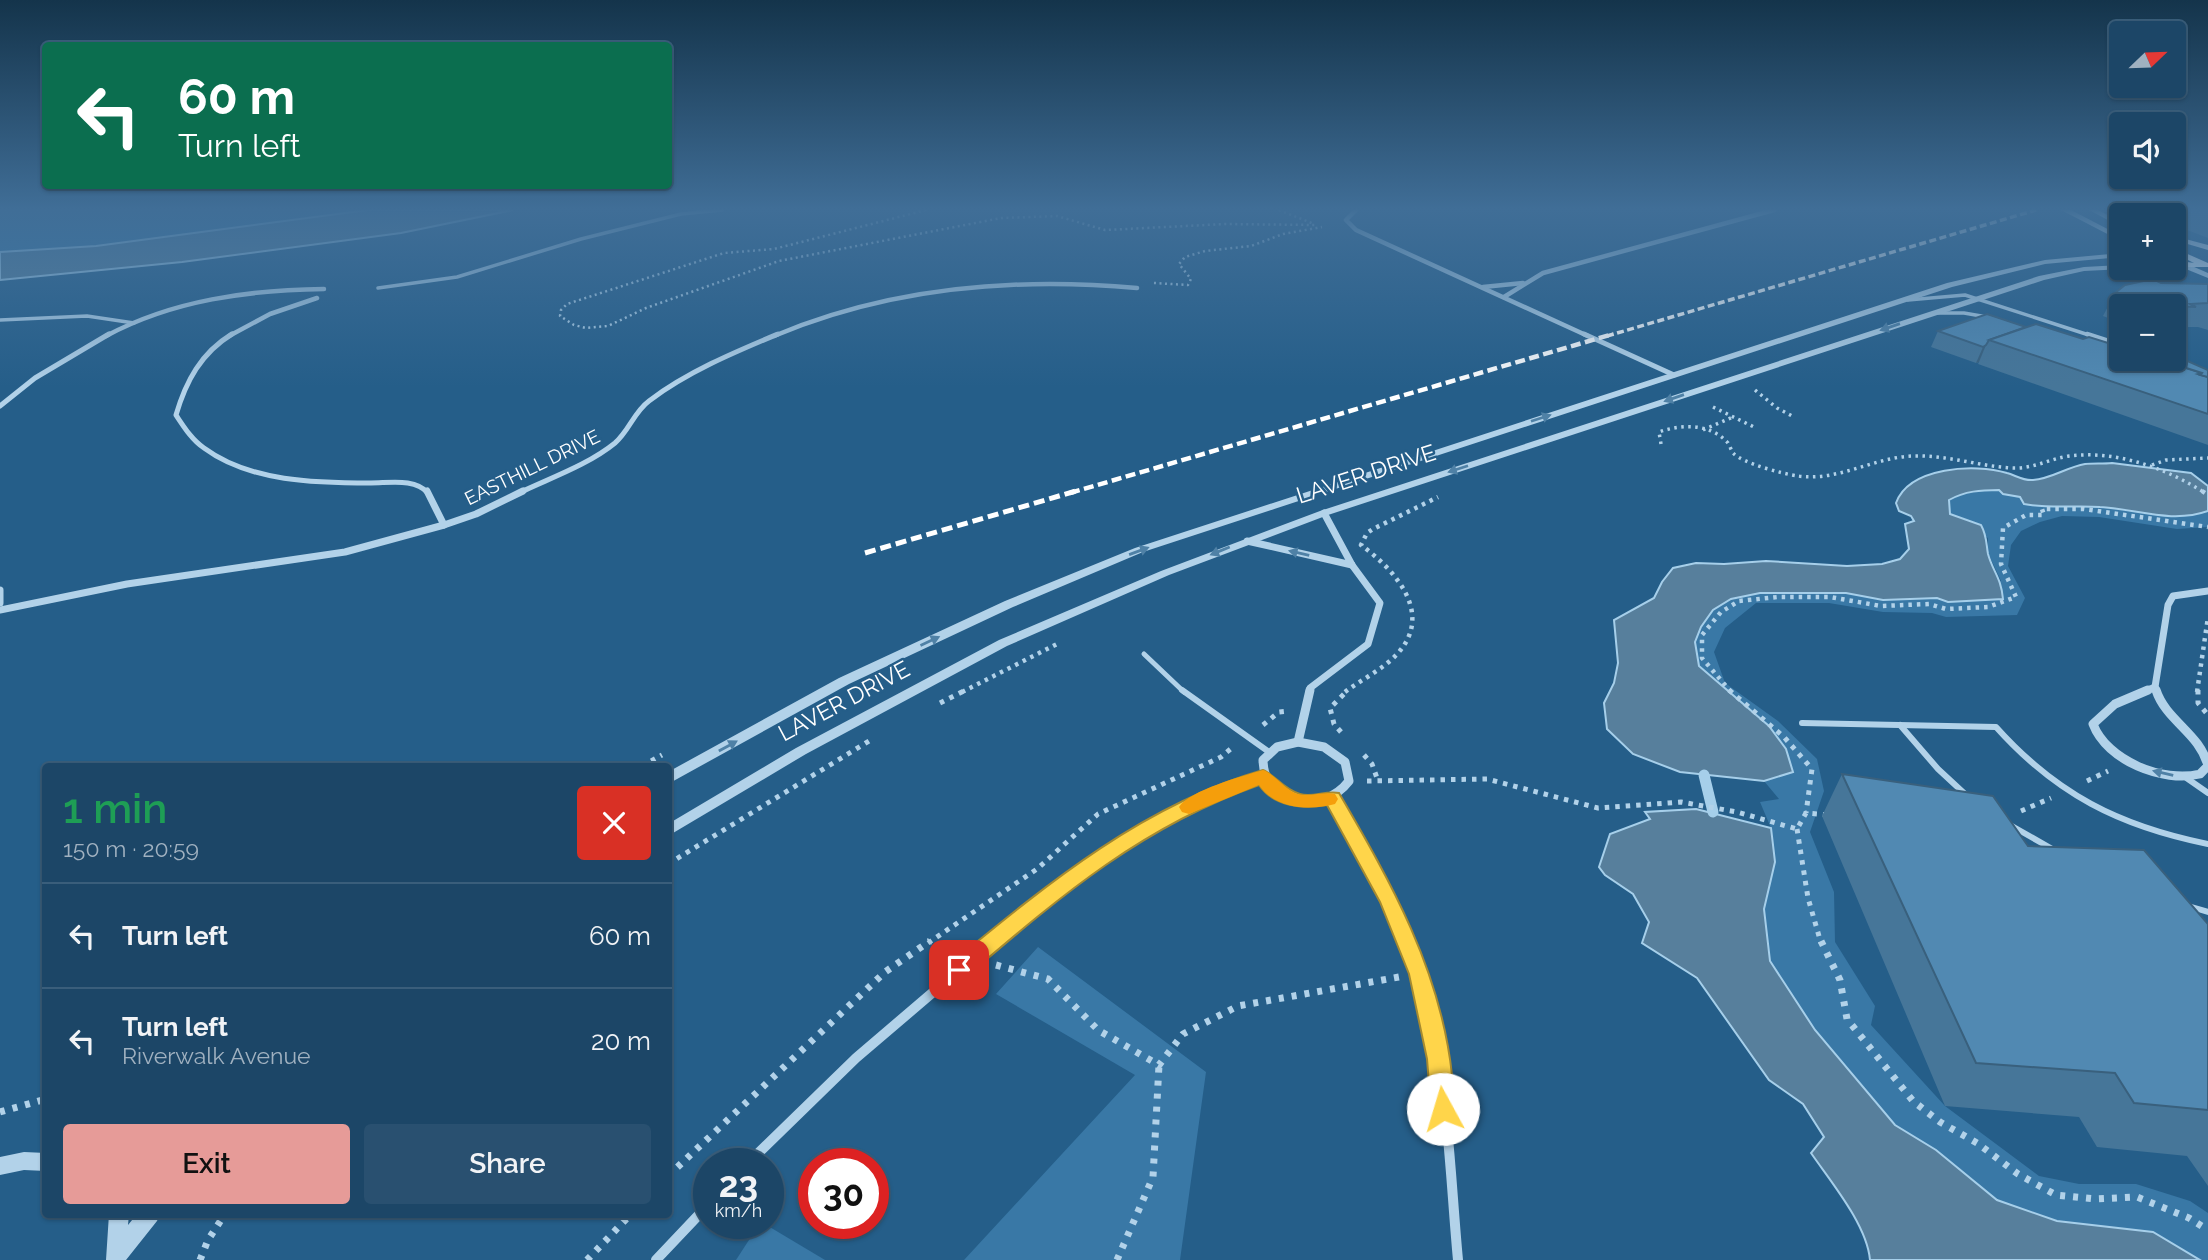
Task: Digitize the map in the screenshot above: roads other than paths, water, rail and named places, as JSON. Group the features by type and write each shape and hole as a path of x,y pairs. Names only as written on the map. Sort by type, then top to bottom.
{"street":[{"path":"1441,269 1674,374"},
{"path":"1504,298 1524,283 1557,269"},
{"name":"LAVER DRIVE","path":"672,777 844,681 1009,604 1139,550 1674,374 2010,269"},
{"name":"LAVER DRIVE","path":"672,829 801,751 1003,643 1246,540 1977,298 2054,274 2104,269"},
{"path":"2189,269 2208,276"},
{"name":"EASTHILL DRIVE","path":"0,610 127,584 345,552 444,525 486,509 603,452 621,437 644,405 713,362 774,334 844,310 912,296 1004,285 1097,282 1137,288"},
{"path":"1481,287 1524,283"},
{"path":"0,405 25,384 72,355 134,323 185,304 235,293 324,289"},
{"name":"EASTHILL DRIVE","path":"317,298 238,330 212,349 192,369 180,391 176,415 189,435 205,450 233,465 271,474 312,479 413,483 426,490 444,525"},
{"path":"1298,742 1310,688 1368,644 1380,603 1352,565 1324,513"},
{"path":"1246,540 1352,565"},
{"path":"0,590 0,603"},
{"path":"2155,687 2107,710 2093,724 2093,730 2110,748 2143,768 2185,778 2200,774 2208,766 2207,755 2188,730 2161,705 2155,687 2168,605 2173,596 2208,591"},
{"path":"1298,742 1324,747 1345,762 1349,781 1341,794 1332,798 1313,802 1292,799 1269,786 1263,777 1263,760 1269,752 1298,742"},
{"path":"762,1148 805,1102 1062,884 1124,841 1213,794 1263,777"},
{"path":"1332,798 1390,902 1420,974 1438,1059 1458,1260"},
{"path":"24,1161 42,1152"},
{"path":"0,1166 24,1161 42,1162"},
{"path":"114,1258 119,1218"},
{"path":"114,1258 147,1218"},
{"path":"656,1260 693,1221"}],"lane":[{"path":"378,288 457,277 484,269"},
{"path":"1905,300 1955,294 1977,298 2109,341"},
{"path":"1934,312 1964,313 1990,318"},
{"path":"0,320 87,316 134,323"},
{"path":"1144,654 1186,694 1269,752"},
{"path":"1802,723 1996,727 2031,765 2068,791 2135,825 2208,844"},
{"path":"1900,725 1938,769 1967,796"},
{"path":"2185,778 2208,793"},
{"path":"2001,820 2065,856"},
{"path":"2183,905 2208,912"}],"waterway":[{"path":"1704,775 1713,812"}],"railway":[{"path":"1607,336 1836,269"},
{"path":"1070,493 1613,334"},
{"path":"865,553 1076,491"}]}
